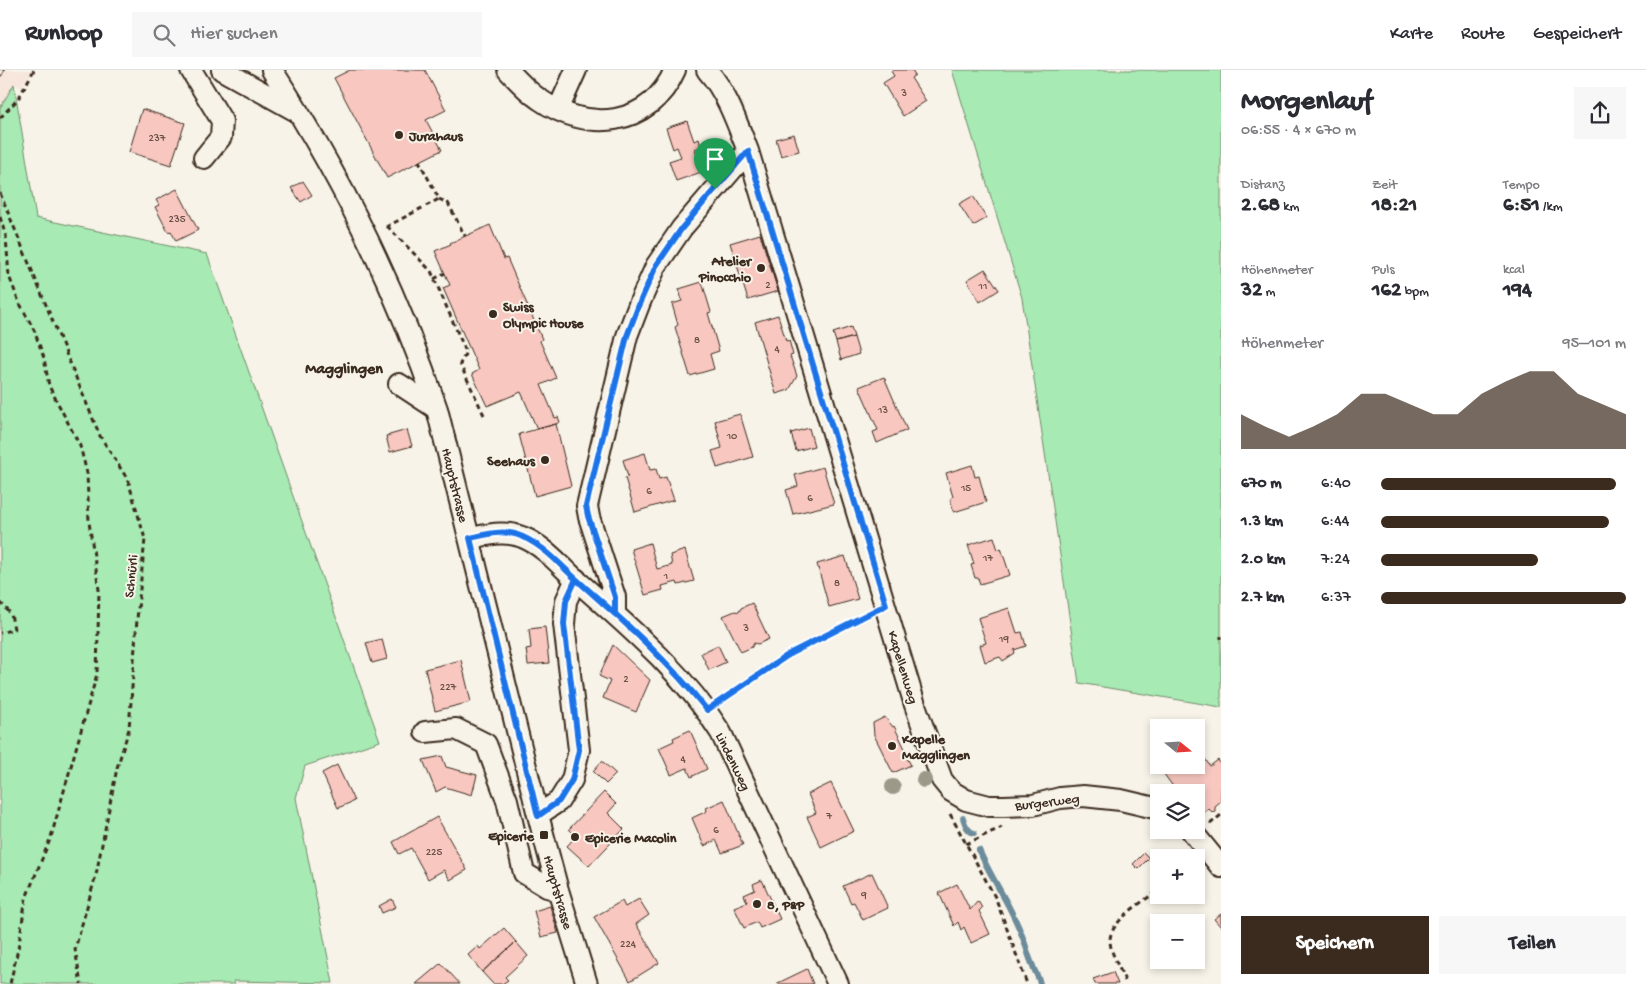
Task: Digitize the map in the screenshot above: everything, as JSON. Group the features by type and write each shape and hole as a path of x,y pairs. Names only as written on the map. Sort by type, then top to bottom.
{"street":[{"path":"190,70 222,121 221,137 204,158"},
{"path":"222,70 300,112"},
{"name":"Hauptstrasse","path":"272,70 300,112 351,204 400,311 426,374 437,409 470,538 538,816 558,890 587,984"},
{"path":"508,70 524,88 540,100 558,110 582,119 594,121 613,120 637,112 656,98 671,80 675,70"},
{"path":"558,110 576,70"},
{"name":"Kapellenweg","path":"708,70 717,81 725,97 748,151 915,705 942,780"},
{"path":"615,614 615,597 586,506 627,336 656,266 682,228 748,151"},
{"path":"400,384 437,409"},
{"name":"Lindenweg","path":"470,538 499,533 512,533 540,547 615,614 686,684 707,710 721,733 838,984"},
{"path":"538,816 559,801 572,780 579,750 564,624 566,601 576,579"},
{"path":"425,732 456,729 486,744 507,800 524,873 547,887 558,890"},
{"name":"Burgerweg","path":"942,780 951,791 966,800 989,806 1034,805 1060,798 1084,796 1121,800 1150,807"},
{"path":"1198,839 1221,867"}],"path":[{"path":"0,118 18,99 34,70"},
{"path":"419,161 439,199 448,203 465,236"},
{"name":"Schnürli","path":"0,193 100,436 128,480 145,538 128,728 117,768 96,875 75,949 81,984"},
{"path":"379,231 439,199"},
{"path":"0,217 6,237 9,276 19,302 34,330 44,358 48,386 80,446 87,473 89,522 99,590 97,674 51,837 26,898 10,984"},
{"path":"387,226 430,270 466,352 460,364 484,415"},
{"path":"434,279 445,274"},
{"path":"0,602 11,614 14,629 0,633"},
{"path":"707,710 791,653 886,605"},
{"path":"949,812 996,899 1027,984"},
{"path":"1125,981 1112,950 1110,938 1114,927 1150,897"}],"shaded area":[{"path":"0,70 35,70 21,87 14,84 0,108"}],"green space":[{"path":"952,70 1221,70 1221,707 1079,683 1022,298"},
{"path":"14,84 36,218 207,254 380,741 305,766 296,798 333,983 233,981 235,984 0,984 0,108"}],"building":[{"name":"Jurahaus","path":"350,70 425,70 446,110 426,120 442,150 387,178 334,78"},
{"path":"912,70 915,75 911,78 926,101 903,116 883,83 894,76 891,71"},
{"path":"142,109 185,123 171,165 129,152"},
{"path":"687,121 694,141 699,139 701,147 695,149 704,171 676,181 669,161 681,157 677,147 673,149 666,128"},
{"path":"794,134 799,151 781,156 776,139"},
{"path":"303,181 312,195 301,202 291,188"},
{"path":"177,189 198,230 176,241 171,231 168,232 155,207 159,205 156,200"},
{"path":"973,196 987,218 973,226 959,204"},
{"name":"Swiss Olympic House","path":"490,225 504,259 507,258 542,339 540,341 556,378 541,385 555,418 558,417 560,422 556,424 537,429 521,392 487,406 472,374 479,370 443,288 450,285 435,251"},
{"path":"760,234 778,291 748,300 730,243"},
{"path":"985,269 999,290 980,302 967,280"},
{"path":"702,282 711,312 708,313 719,351 710,354 714,369 690,376 675,327 678,325 672,304 682,301 679,289"},
{"path":"778,315 786,341 789,340 793,355 790,356 797,376 789,390 776,394 755,322"},
{"path":"851,327 854,337 836,342 833,333"},
{"path":"854,337 859,354 841,360 836,342"},
{"path":"884,377 907,430 877,443 873,432 878,430 859,387"},
{"path":"740,414 753,457 717,468 712,451 722,448 715,421"},
{"name":"Seehaus","path":"556,424 571,486 535,496 519,434"},
{"path":"809,428 814,446 796,451 791,433"},
{"path":"407,430 412,446 390,452 386,436"},
{"path":"645,453 650,470 656,469 659,479 666,477 674,500 635,512 625,478 628,477 623,460"},
{"path":"972,465 975,477 979,476 986,502 954,512 950,499 953,497 946,473"},
{"path":"823,467 834,504 793,514 786,490 798,486 795,475"},
{"path":"994,537 998,550 1001,548 1010,575 980,584 978,578 975,578 971,565 974,564 968,545"},
{"path":"650,543 657,569 672,565 670,555 685,550 694,581 678,585 677,582 662,586 663,590 645,595 631,549"},
{"path":"845,556 858,599 829,607 817,564"},
{"path":"752,603 769,639 758,644 754,643 752,647 741,652 723,616 735,611 739,612 741,608"},
{"path":"1009,608 1017,633 1022,632 1026,646 1014,650 1015,653 1003,661 1000,657 985,662 980,645 986,643 978,618"},
{"path":"545,627 549,663 528,665 526,649 531,648 529,629"},
{"path":"382,639 387,659 372,663 366,643"},
{"path":"613,645 650,680 636,712 603,698 610,681 599,676"},
{"path":"718,645 726,662 709,670 701,653"},
{"path":"461,660 471,702 435,711 425,669"},
{"name":"Kapelle Magglingen","path":"885,717 894,726 911,765 893,773 874,735 873,723"},
{"path":"690,730 707,769 691,777 687,768 671,775 659,748 674,741 673,738"},
{"path":"442,756 446,767 477,775 472,795 445,787 436,792 423,760"},
{"path":"1205,759 1210,766 1218,760 1221,765 1221,801 1215,806 1215,811 1212,812 1209,809 1205,812 1205,784 1171,784 1164,774 1205,774"},
{"path":"602,761 616,774 606,784 593,771"},
{"path":"337,765 354,801 338,808 322,773"},
{"path":"831,783 854,831 821,847 807,817 816,813 808,794"},
{"path":"604,792 616,804 608,813 624,829 589,866 567,846 576,836 569,829"},
{"path":"724,800 743,845 722,853 716,840 704,846 692,818 707,811 706,808"},
{"path":"437,817 467,870 450,880 444,870 428,879 411,848 399,854 393,842"},
{"path":"1144,853 1149,858 1138,869 1133,864"},
{"path":"872,873 888,908 863,920 854,902 851,903 843,886"},
{"name":"8, P&P","path":"762,880 780,919 760,928 757,922 744,928 734,907 747,902 744,895 755,890 753,884"},
{"path":"957,884 970,910 978,901 982,908 979,911 990,934 971,943 964,927 961,930 958,922 954,926 939,893"},
{"path":"392,899 396,907 382,913 379,906"},
{"path":"639,899 649,915 636,924 659,963 630,981 594,917 622,901 625,907"},
{"path":"550,906 558,933 541,937 534,911"},
{"path":"1221,914 1221,927 1214,919"},
{"path":"504,928 516,942 482,972 468,955 478,946 480,949"},
{"path":"516,942 528,956 505,977 508,980 502,984 493,984 482,972"},
{"path":"441,963 460,984 416,984"},
{"path":"807,969 813,984 778,984 778,983"},
{"path":"1113,972 1118,984 1095,984 1093,979"}],"waterway":[{"path":"963,818 968,829 974,833"},
{"path":"979,850 1017,922 1040,984"}],"railway":[{"path":"0,74 2,70"}],"place":[{"name":"Jurahaus","path":"399,135"},
{"name":"Atelier Pinocchio","path":"761,268"},
{"name":"Swiss Olympic House","path":"493,314"},
{"name":"Seehaus","path":"545,460"},
{"name":"Kapelle Magglingen","path":"892,746"},
{"name":"Epicerie","path":"544,835"},
{"name":"Epicerie Macolin","path":"575,837"},
{"name":"8, P&P","path":"757,904"}],"district":[{"name":"Magglingen","path":"344,367"}],"route":[{"path":"715,189 682,228 656,266 627,336 586,506 615,597 615,614 576,579 566,601 564,624 579,750 572,780 559,801 538,816 470,538 499,533 512,533 540,547 576,579 615,614 686,684 707,710 791,653 886,605 748,151 715,189"}]}
